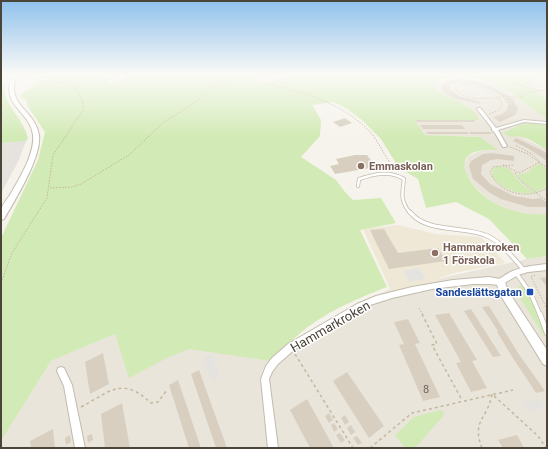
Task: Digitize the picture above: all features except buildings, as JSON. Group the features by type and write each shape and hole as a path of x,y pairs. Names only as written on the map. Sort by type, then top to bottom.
{"street":[{"path":"1,217 29,163 36,142 36,135 32,126 12,96"},
{"path":"479,109 505,146"},
{"path":"494,130 520,122 547,123"},
{"path":"547,267 516,273 505,278 501,282 504,293 547,360"},
{"name":"Hammarkroken","path":"273,448 265,379 268,370 291,346 365,304 391,295 481,280 501,282"},
{"path":"61,371 68,385 80,448"}],"lane":[{"path":"358,186 359,179 364,177 391,173 398,174 404,179 400,192 402,200 412,215 439,226 485,235 508,252 527,270"},
{"path":"516,273 525,282 547,334"}],"path":[{"path":"1,283 12,253 48,198 50,188 50,168 53,155 83,113 84,101 81,96"},
{"path":"50,188 72,188 81,184 128,155 164,122 203,96"},
{"path":"312,96 340,106 352,115 372,133 391,166 399,171"},
{"path":"467,96 522,98 522,96"},
{"path":"485,116 501,109 502,105 495,96"},
{"path":"515,145 532,154 547,168"},
{"path":"505,146 522,151 540,162"},
{"path":"515,172 527,172 531,166 540,162"},
{"path":"502,165 515,172 523,183 547,201"},
{"path":"513,165 493,167 490,172 496,182 515,192 537,194 547,188"},
{"path":"527,270 535,275 532,278 534,286 547,309"},
{"path":"418,308 437,344 432,345 462,401"},
{"path":"291,346 353,448"},
{"path":"73,412 118,387 138,391 150,403 158,402 167,390"},
{"path":"370,448 412,413 512,390"},
{"path":"482,448 477,437 478,422 492,403 492,394"},
{"path":"492,394 538,436 546,448"}],"shaded area":[{"path":"446,96 516,96 547,118 547,125 530,123 511,128 517,135 547,150 547,214 539,215 513,211 492,202 477,189 466,175 464,164 469,156 480,151 497,150 480,137 425,135 414,119 479,119 467,105 456,102"},
{"path":"26,141 18,162 1,193 1,143"},
{"name":"Hammarkroken 1 Förskola","path":"398,225 436,234 480,237 488,243 505,263 454,273 439,278 433,283 392,293 363,229"},
{"path":"547,256 547,448 1,448 1,441 51,361 115,334 167,358 189,348 213,352 294,342 332,318 388,290 527,259"},
{"path":"419,268 426,279 409,282 403,271"},
{"path":"211,354 220,377 212,381 203,358"},
{"path":"540,400 545,408 528,411 523,402"}],"green space":[{"path":"1,96 6,96 10,106 22,124 28,138 26,141 1,143"},
{"path":"447,96 473,110 479,120 415,120 425,135 480,137 498,150 478,151 468,156 465,162 467,175 482,194 499,205 526,213 547,214 547,256 527,259 489,219 456,202 426,208 418,179 399,168 381,139 362,120 346,108 333,102 312,105 321,120 320,136 301,157 336,180 353,200 381,198 396,223 360,230 387,287 329,313 318,320 298,335 272,361 189,349 167,358 129,378 115,334 51,361 1,441 1,238 38,160 45,132 27,105 27,100 20,97"},
{"path":"516,96 542,96 547,99 547,118"},
{"path":"530,123 547,125 547,150 520,136 511,137 503,133 519,125"},
{"path":"539,164 542,164 547,171 547,185 536,192 522,182 518,174 527,173"},
{"path":"496,167 508,169 521,183 534,193 516,192 499,184 492,175 492,170"},
{"path":"520,285 528,294 536,309 543,326 545,338 520,298 517,289"},
{"path":"441,410 445,414 415,448 405,448 395,435 414,417"}],"place":[{"name":"Emmaskolan","path":"361,166"},
{"name":"Hammarkroken 1 Förskola","path":"435,253"},
{"name":"Sandeslättsgatan","path":"530,292"}]}
